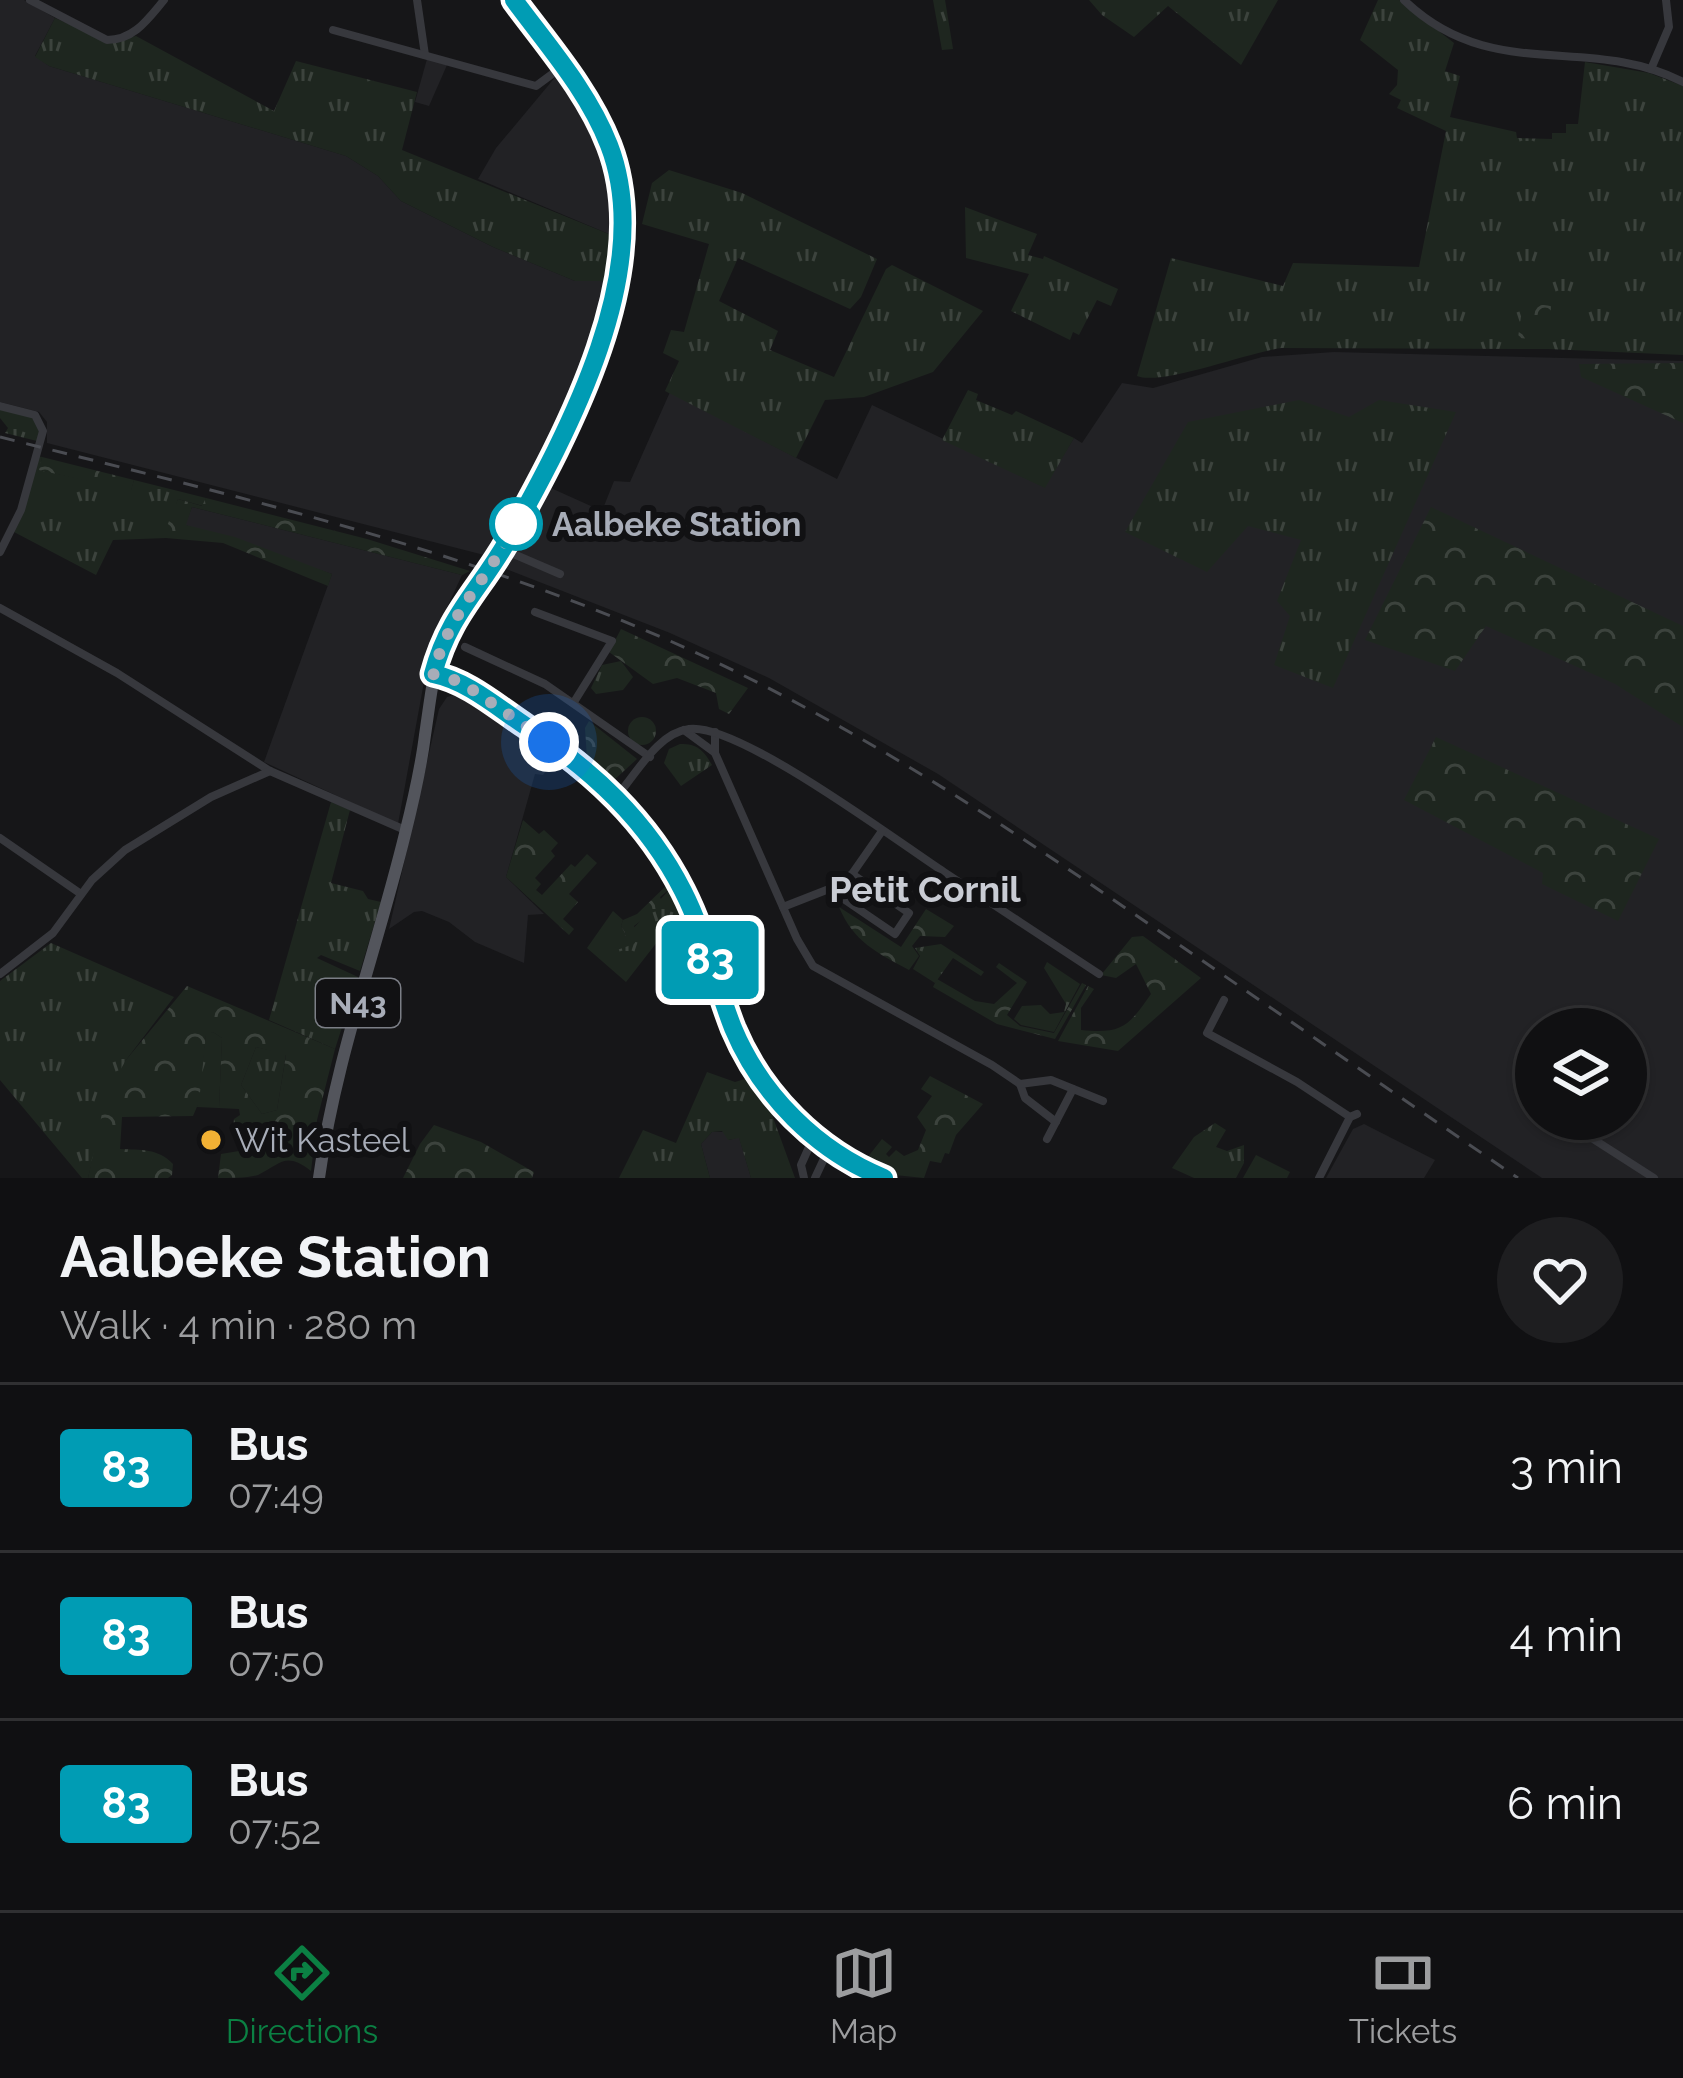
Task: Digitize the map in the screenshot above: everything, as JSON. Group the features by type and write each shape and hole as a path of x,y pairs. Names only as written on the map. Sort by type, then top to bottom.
{"main road":[{"name":"N43","path":"319,1178 334,1091 406,831 432,679 452,621 502,549 570,416 615,294 623,248 622,191 613,156 594,114 514,0"},
{"path":"432,679 455,679 583,766 616,796 646,832 683,892 732,1025 753,1067 791,1116 814,1136 884,1178"}],"street":[{"path":"30,0 107,40 131,35 164,0"},
{"path":"417,0 425,55"},
{"path":"1404,0 1438,29 1476,45 1651,69 1683,82"},
{"path":"1651,69 1669,27 1666,0"},
{"path":"333,30 536,86 563,67"},
{"path":"0,406 35,416 43,430 21,510 2,546"},
{"path":"502,549 560,574"},
{"path":"0,608 117,673 270,771 406,831"},
{"path":"535,612 612,641 574,702"},
{"path":"465,647 574,702 650,757"},
{"path":"616,796 669,737 684,730 715,732 803,777 1099,974"},
{"path":"684,730 715,753"},
{"path":"715,732 715,753 803,954 813,965 1020,1084 1051,1080 1103,1101"},
{"path":"0,974 53,934 107,865 139,840 232,786 270,771"},
{"path":"783,908 852,874 883,830"},
{"path":"0,838 81,894"},
{"path":"829,889 895,934 909,913 852,874"},
{"path":"1224,1000 1207,1033 1353,1115 1319,1178"},
{"path":"1020,1084 1025,1098 1056,1122"},
{"path":"1048,1139 1073,1089"},
{"path":"804,1178 801,1165 814,1136"},
{"path":"1595,1140 1654,1178"},
{"path":"815,1178 829,1148"}],"shaded area":[{"path":"0,0 24,0 55,18 35,56 49,66 346,156 378,176 401,201 493,247 575,281 607,281 579,372 523,496 488,556 47,443 47,422 39,412 0,402"},
{"path":"427,59 447,65 429,106 415,102"},
{"path":"557,75 589,117 602,146 611,175 616,237 478,179 496,148"},
{"path":"1334,352 1683,361 1683,1178 1542,1178 938,774 769,678 670,633 501,567 542,484 602,511 614,481 630,482 670,392 837,479 872,405 1044,487 1074,438 1082,443 1122,383 1153,388 1262,357"},
{"path":"192,507 462,575 437,629 426,671 398,824 264,762 332,574 185,525"},
{"path":"458,694 557,757 543,775 535,774 506,877 544,914 528,915 524,963 422,911 389,929 439,709 447,697"},
{"path":"1364,1124 1435,1160 1424,1178 1326,1178 1353,1129"},
{"path":"712,1132 725,1132 729,1140 739,1137 751,1178 710,1178 701,1144"}],"green space":[{"path":"933,0 945,0 953,49 942,50"},
{"path":"1089,0 1278,0 1241,65 1168,6 1134,37"},
{"path":"1378,0 1399,0 1454,43 1445,71 1460,76 1450,117 1516,132 1517,138 1552,139 1552,133 1566,133 1566,124 1578,124 1585,62 1649,73 1683,86 1683,355 1548,349 1282,348 1185,373 1137,376 1171,258 1283,286 1293,263 1419,267 1446,131 1397,108 1401,100 1389,94 1397,85 1398,70 1360,40"},
{"path":"55,18 109,42 136,36 274,111 296,61 417,92 402,150 616,237 607,281 575,281 493,247 401,201 378,176 346,156 49,66 35,57"},
{"path":"669,170 742,193 877,259 861,297 850,309 738,258 719,301 778,331 770,350 834,377 892,265 983,311 933,372 864,397 825,400 796,458 665,391 679,361 663,353 671,330 684,332 709,244 642,224 652,183"},
{"path":"965,207 1037,234 1028,255 1044,256 1118,289 1111,306 1097,300 1079,335 1073,332 1070,340 1011,311 1029,274 966,258"},
{"path":"1523,302 1551,306 1549,340 1518,338"},
{"path":"1683,363 1683,423 1581,377 1579,364"},
{"path":"968,390 978,394 976,400 1012,415 1016,411 1074,438 1045,488 942,440"},
{"path":"1299,400 1349,417 1379,400 1456,412 1333,688 1274,665 1290,616 1277,601 1301,540 1248,526 1207,572 1125,532 1188,422"},
{"path":"0,408 34,417 40,430 37,441 5,433 8,428 0,418"},
{"path":"38,456 42,457 40,470 131,490 134,480 206,498 203,506 178,499 166,538 113,540 96,575 14,532"},
{"path":"42,457 134,480 131,491 39,470"},
{"path":"206,498 470,571 462,575 192,507 186,525 235,537 332,574 328,586 223,543 166,538 178,499 202,506"},
{"path":"1431,507 1683,626 1683,727 1615,684 1486,626 1455,671 1365,640"},
{"path":"621,629 748,688 729,714 719,709 716,693 677,678 653,684 609,652"},
{"path":"621,661 633,677 623,690 596,694 591,688 602,665"},
{"path":"642,717 652,721 656,731 652,741 642,745 632,741 628,731 632,721"},
{"path":"589,721 637,759 613,781 587,758 585,728"},
{"path":"1436,737 1659,839 1618,921 1542,884 1543,873 1404,800"},
{"path":"680,744 699,749 712,765 681,786 664,763 669,749"},
{"path":"331,802 350,810 331,883 363,891 368,899 381,902 360,971 321,955 317,958 358,977 335,1049 269,1020"},
{"path":"523,820 558,843 551,851 555,856 535,878 541,884 536,890 542,895 587,854 597,863 569,894 578,902 563,919 574,929 569,935 506,877"},
{"path":"669,883 672,887 660,897 663,904 634,926 639,937 634,944 617,950 615,943 626,935 623,920 637,914"},
{"path":"672,887 682,910 626,982 587,948 613,911 623,920 626,935 615,948"},
{"path":"839,907 901,947 926,909 954,926 945,937 920,936 912,946 919,956 909,970 859,937"},
{"path":"1143,936 1201,978 1118,1051 1058,1041 1088,986 1094,989 1081,1008 1081,1030 1115,1029 1136,1014 1151,994 1136,964 1116,978 1101,975 1132,937"},
{"path":"51,943 174,997 126,1060 104,1114 88,1178 82,1178 0,1080 0,981"},
{"path":"941,944 984,972 981,976 953,958 935,983 913,969 920,956 915,948"},
{"path":"1047,962 1080,984 1054,1032 1014,1019 1022,1006 1041,1005 1050,1014 1064,1012 1066,1004 1044,968"},
{"path":"999,963 1027,982 1007,1015 1020,1026 1054,1033 1082,983 1086,985 1055,1039 997,1024 933,987 937,979 975,1001 994,1004 1017,983 996,967"},
{"path":"187,986 335,1049 317,1120 311,1171 289,1161 258,1175 218,1178 221,1154 239,1151 239,1138 232,1136 234,1119 240,1115 239,1109 219,1108 222,1038 213,1032 206,1035 199,1102 193,1116 122,1117 120,1149 161,1155 173,1164 172,1175 88,1178 106,1095 126,1060","holes":["256,1047 286,1055 277,1110 262,1114 241,1085"]},
{"path":"213,1032 222,1038 219,1108 197,1107 206,1034"},
{"path":"256,1047 286,1054 277,1110 262,1114 241,1085"},
{"path":"707,1072 735,1082 748,1078 771,1112 795,1178 751,1178 739,1138 728,1140 722,1131 712,1132 701,1144 710,1178 619,1178 643,1130 676,1143"},
{"path":"930,1076 983,1104 956,1135 941,1163 930,1161 924,1178 895,1175 867,1158 882,1139 892,1147 886,1154 889,1157 896,1150 904,1156 918,1150 926,1130 917,1117 932,1096 921,1089"},
{"path":"1215,1123 1226,1130 1216,1147 1227,1151 1244,1145 1244,1163 1236,1178 1194,1178 1172,1168 1194,1137"},
{"path":"434,1125 481,1142 534,1172 532,1178 403,1178"},
{"path":"1256,1155 1290,1172 1287,1178 1243,1178"}],"railway":[{"path":"0,437 444,556 616,618 761,684 992,819 1518,1178"}],"bus line":[{"name":"83","path":"514,0 602,128 622,191 623,248 615,294 570,416 501,552 452,621 433,674 461,682 549,742 583,766 624,806 683,892 732,1025 753,1067 791,1116 814,1136 849,1162 884,1178"}],"place":[{"name":"Aalbeke Station","path":"516,524"},
{"name":"Wit Kasteel","path":"211,1140"}],"district":[{"name":"Petit Cornil","path":"925,889"}],"route":[{"path":"516,524 452,621 433,674 461,682 549,742"}]}
